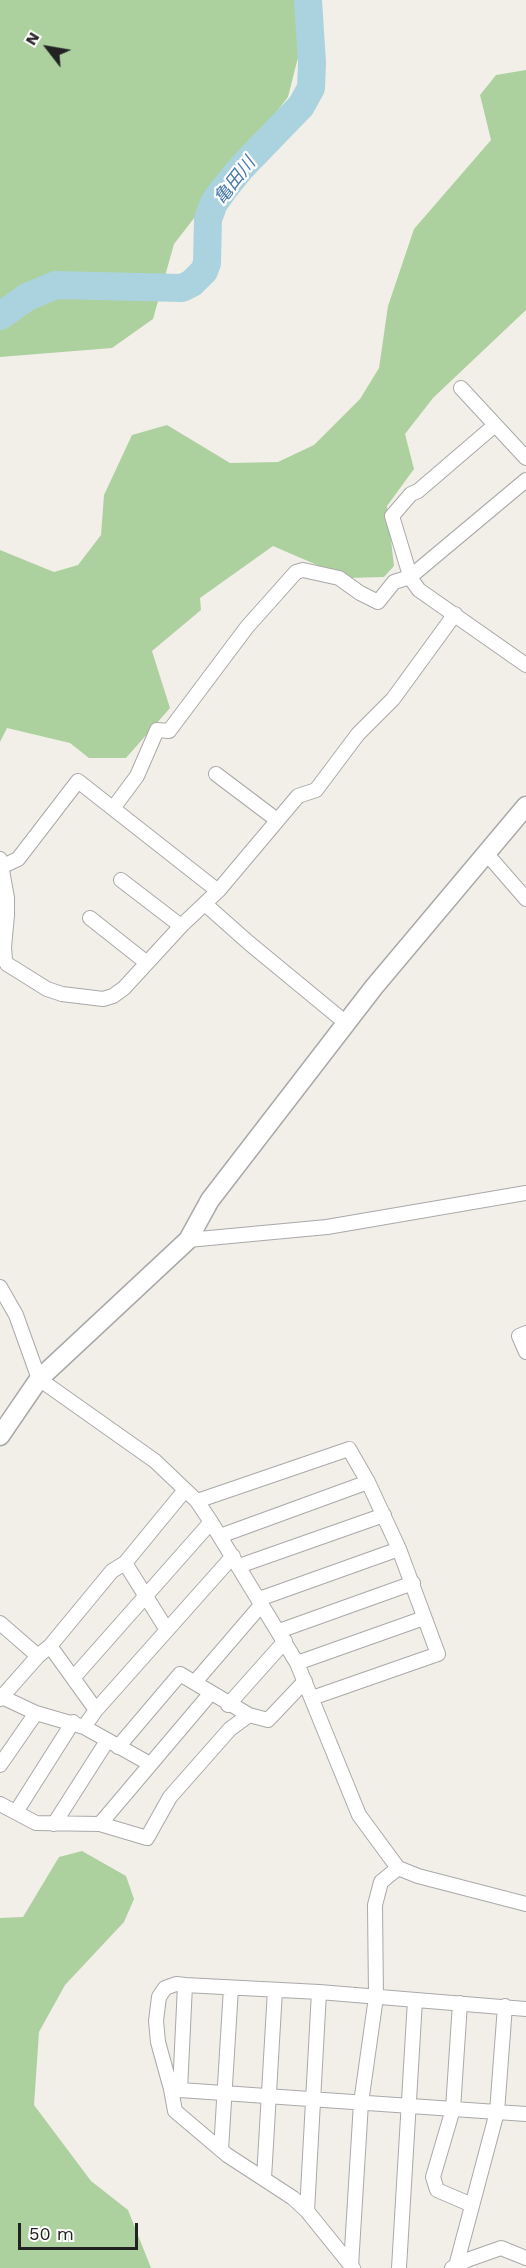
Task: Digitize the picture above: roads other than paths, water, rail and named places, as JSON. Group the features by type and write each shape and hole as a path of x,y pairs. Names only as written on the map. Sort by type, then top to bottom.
{"street":[{"path":"461,387 526,458"},
{"path":"495,425 418,491 411,494 392,516 410,577 419,590 526,665"},
{"path":"114,807 137,776 157,730 169,731 247,627 296,572 303,570 339,578 378,602 394,582 410,577 526,480"},
{"path":"218,891 78,781 18,859 1,863 7,898 5,960 14,969 47,989 62,994 103,999 124,988 181,926 218,891 298,796 316,790 358,734 393,699 455,614"},
{"path":"216,774 277,820"},
{"path":"3,1425 39,1379 188,1240 210,1200 374,987 526,806"},
{"path":"486,853 526,899"},
{"path":"122,880 181,926"},
{"path":"205,904 346,1023"},
{"path":"90,918 147,963"},
{"path":"188,1240 327,1227 526,1193"},
{"path":"0,1287 16,1315 39,1379 154,1461 197,1501 211,1521 297,1663 359,1815 398,1868 417,1876 526,1904"},
{"path":"526,1333 519,1336 526,1352"},
{"path":"197,1501 349,1449 368,1482 399,1549 438,1654 312,1698"},
{"path":"220,1536 368,1482"},
{"path":"150,1764 79,1724 36,1713 1,1698 38,1656 50,1646 112,1571 125,1563 185,1490"},
{"path":"16,1812 79,1724 96,1710 166,1630 236,1561 384,1515"},
{"path":"74,1677 211,1521"},
{"path":"195,1682 261,1601 399,1549"},
{"path":"125,1563 166,1630"},
{"path":"228,1705 282,1636 413,1583"},
{"path":"297,1663 424,1618"},
{"path":"1,1626 38,1656"},
{"path":"50,1646 96,1710"},
{"path":"54,1824 113,1744 180,1674 228,1705 249,1715 268,1719 305,1681"},
{"path":"100,1824 210,1694"},
{"path":"0,1765 36,1713"},
{"path":"0,1804 36,1823 100,1824 147,1838 170,1797 230,1729 249,1715"},
{"path":"352,2267 361,2103 376,1997 375,1905 381,1882 398,1868"},
{"path":"175,2090 158,2042 156,2021 159,1997 165,1988 176,1984 319,1992 526,2009"},
{"path":"185,1985 175,2090 176,2111 221,2150 293,2198 307,2211 352,2267"},
{"path":"221,2150 231,1988"},
{"path":"264,2178 275,1990"},
{"path":"307,2211 319,1992"},
{"path":"399,2268 415,2000"},
{"path":"460,2003 453,2109 433,2177 437,2190 472,2205"},
{"path":"454,2267 497,2112 505,2006"},
{"path":"175,2090 526,2114"},
{"path":"454,2267 501,2248 526,2258"}],"waterway":[{"name":"亀田川","path":"0,316 27,297 56,285 182,288 192,283 204,271 207,263 208,219 214,203 242,167 301,106 311,88 312,63 308,0"}]}
